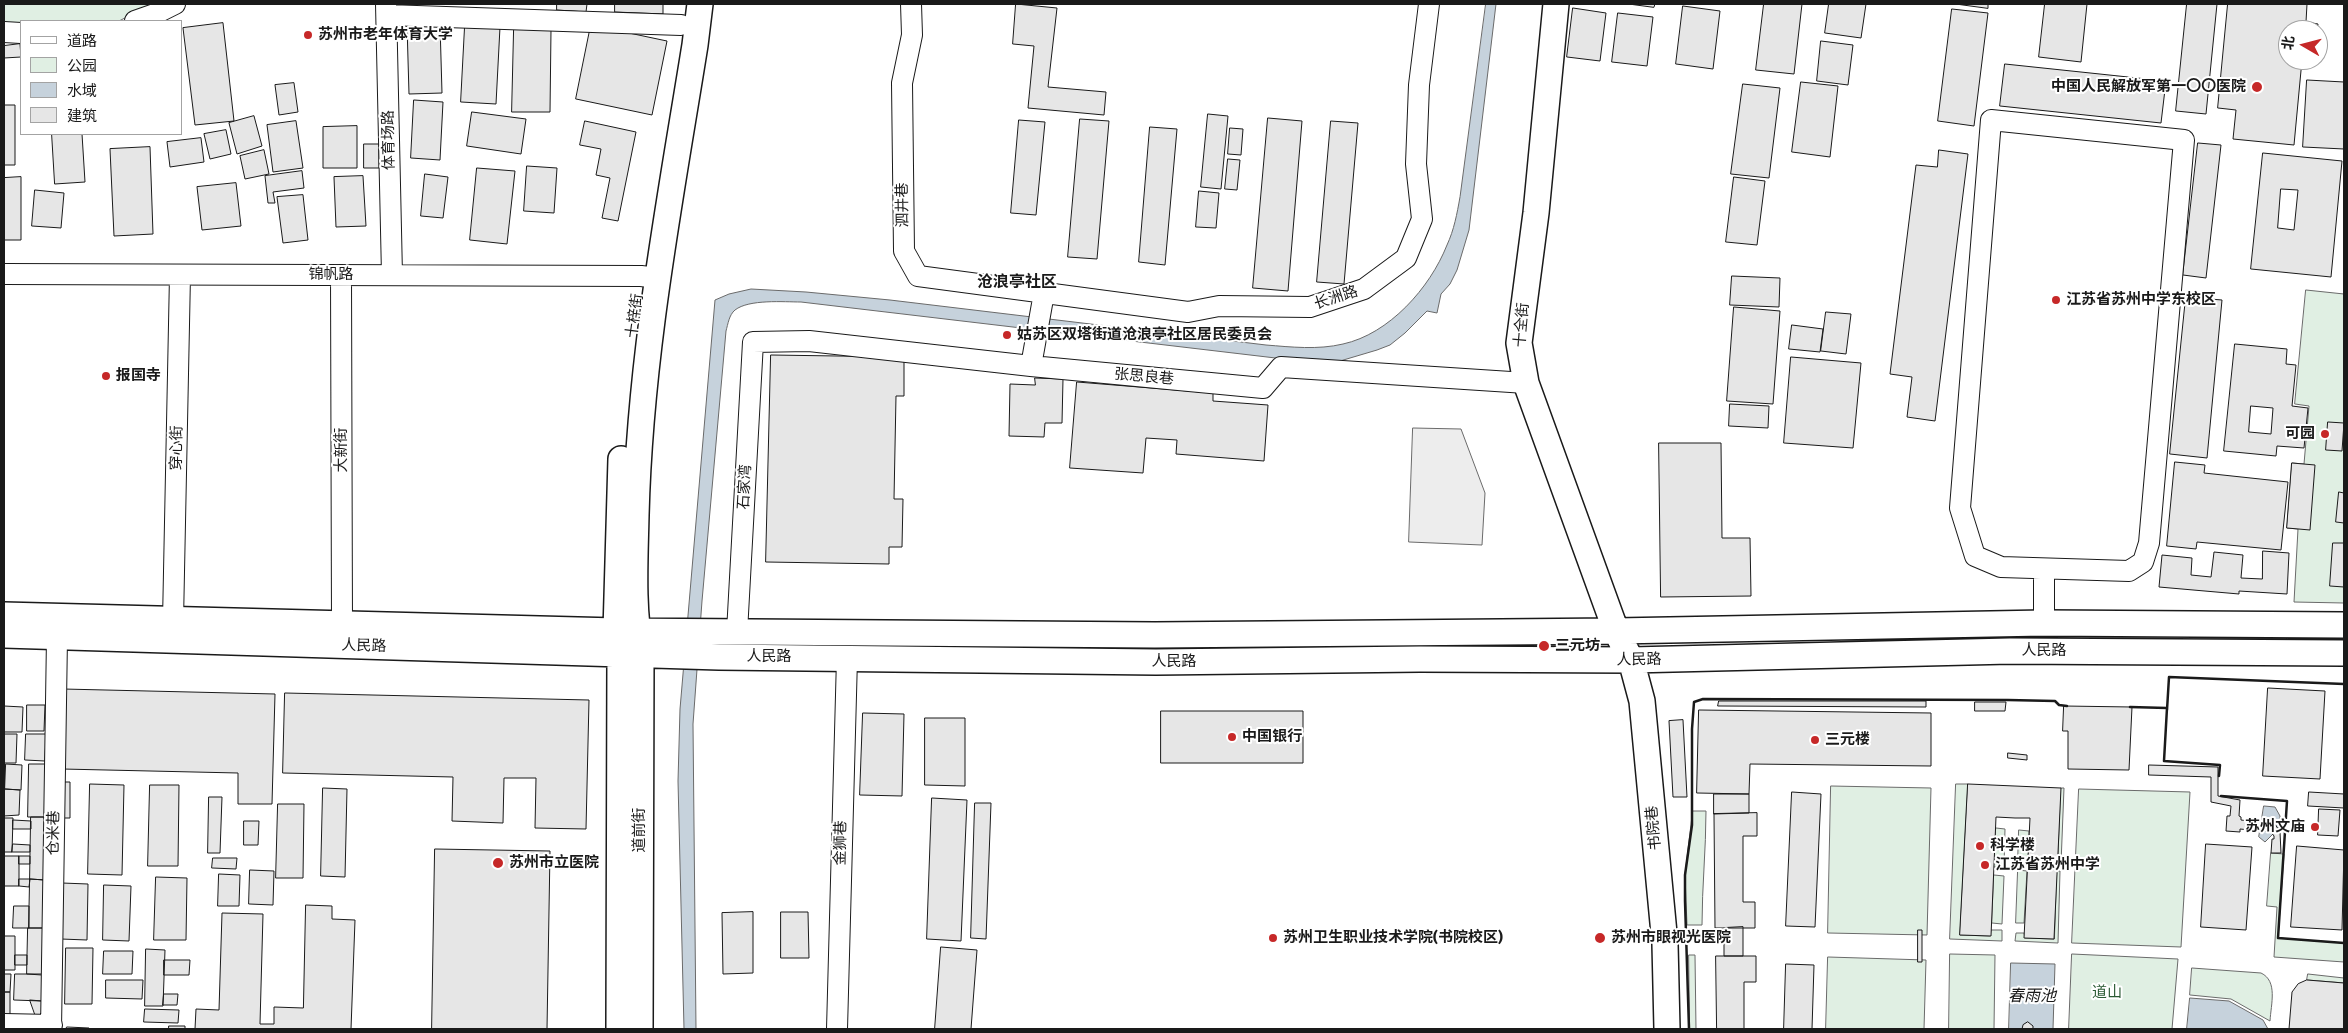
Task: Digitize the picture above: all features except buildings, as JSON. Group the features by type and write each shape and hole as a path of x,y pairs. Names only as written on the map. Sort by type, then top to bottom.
{"main road":[{"name":"十梓街","path":"649,277 695,45 700,4"},
{"name":"十全街","path":"1556,4 1536,213 1519,343 1526,383 1616,631"},
{"name":"十梓街","path":"628,642 639,436 650,330 649,277 682,14"},
{"name":"人民路","path":"4,615 342,625 628,642 667,656 719,657 1156,662 1420,659 1631,660 2010,651 2344,653"},
{"name":"人民路","path":"4,634 57,637 628,642 673,631 1172,635 1616,631 2044,623 2344,625"},
{"name":"书院巷","path":"1616,631 1631,660 1642,701 1665,944 1667,1029"},
{"name":"道前街","path":"619,1029 628,642"},
{"name":"道前街","path":"628,642 640,1029"}],"street":[{"path":"138,20 175,4"},
{"name":"泗井巷","path":"912,4 912,35 902,83 904,251 918,276 1043,302"},
{"name":"长洲路","path":"1043,302 1188,312 1219,306 1310,307 1364,289 1406,258 1422,219 1416,164 1419,85 1428,4"},
{"path":"386,10 682,14"},
{"name":"体育场路","path":"386,10 392,275"},
{"path":"4,32 20,33"},
{"path":"1991,120 2184,140 2149,544 2143,562 2129,571 2044,569 2001,567 1975,556 1960,508 1991,120"},
{"name":"锦帆路","path":"4,274 649,277"},
{"name":"穿心街","path":"173,620 180,275"},
{"name":"大新街","path":"341,275 342,625"},
{"path":"1031,366 1043,302"},
{"name":"张思良巷","path":"754,342 809,341 1031,366 1263,388 1281,367 1526,383"},
{"name":"石家湾","path":"732,632 754,342"},
{"path":"2044,569 2044,623"},
{"name":"仓米巷","path":"51,1027 57,637"},
{"name":"金狮巷","path":"837,1029 847,658"},
{"path":"4,1024 51,1027"}],"green space":[{"path":"4,4 152,4 121,20 20,20 20,27 4,27"},
{"name":"可园","path":"2306,290 2344,294 2344,603 2294,602 2298,529 2287,528 2292,463 2304,464 2309,406 2295,404"},
{"path":"1956,784 1968,784 1960,935 1990,936 1991,930 2002,930 2002,941 1950,939"},
{"path":"1831,786 1931,788 1927,935 1828,933"},
{"path":"2061,788 2064,788 2061,864 2058,864"},
{"path":"2079,789 2190,792 2181,947 2072,943"},
{"path":"1693,811 1706,811 1702,925 1687,925 1685,875"},
{"path":"1996,828 2005,829 2004,867 1994,867"},
{"path":"2019,830 2029,831 2028,863 2018,863"},
{"path":"2271,853 2284,854 2278,938 2344,943 2344,962 2274,957 2277,907 2267,906"},
{"path":"2018,870 2027,871 2024,923 2016,923"},
{"path":"2057,871 2060,871 2058,943 2015,941 2016,933 2024,933 2025,938 2054,939"},
{"path":"1994,875 2004,876 2002,924 1992,923"},
{"path":"1950,954 1995,955 1994,1029 1949,1029"},
{"name":"道山","path":"2072,954 2178,959 2172,1029 2069,1029"},
{"path":"1689,955 1695,955 1696,1029 1690,1029"},
{"path":"1828,957 1926,960 1924,1029 1826,1029"},
{"path":"2192,968 2261,973 2270,981 2272,987 2270,1021 2231,999 2190,995"},
{"path":"2308,974 2344,978 2344,983 2307,980"}],"shaded area":[{"path":"1413,428 1461,429 1485,493 1482,545 1409,542"}],"water":[{"path":"1486,4 1496,4 1469,230 1457,270 1450,284 1441,294 1437,313 1427,311 1390,345 1340,361 1284,359 801,302 749,304 741,306 733,312 726,331 693,724 696,1029 684,1029 678,781 680,709 715,300 729,294 751,289 806,292 890,300 1266,345 1304,348 1324,347 1360,339 1392,320 1419,293 1440,261 1449,239 1460,197"},
{"path":"2264,806 2275,807 2280,816 2279,828 2265,842 2259,837"},
{"name":"春雨池","path":"2011,963 2055,964 2053,1029 2009,1029"},
{"path":"2190,998 2229,1001 2263,1020 2268,1029 2187,1029"}],"wall":[{"path":"2167,710 2169,677 2344,684"},
{"path":"1689,1029 1685,875 1692,825 1692,729 1694,702 1703,699 2008,700 2055,701 2059,705 2067,706"},
{"path":"2130,707 2167,708 2164,761 2220,765 2219,776"},
{"path":"2221,796 2287,801 2278,938 2344,943"}],"place":[{"name":"苏州市老年体育大学","path":"308,35"},
{"name":"中国人民解放军第一〇〇医院","path":"2257,87"},
{"name":"江苏省苏州中学东校区","path":"2056,300"},
{"name":"姑苏区双塔街道沧浪亭社区居民委员会","path":"1007,335"},
{"name":"报国寺","path":"106,376"},
{"name":"可园","path":"2325,434"},
{"name":"三元坊","path":"1544,646"},
{"name":"中国银行","path":"1232,737"},
{"name":"三元楼","path":"1815,740"},
{"name":"苏州文庙","path":"2315,827"},
{"name":"科学楼","path":"1980,846"},
{"name":"苏州市立医院","path":"498,863"},
{"name":"江苏省苏州中学","path":"1985,865"},
{"name":"苏州卫生职业技术学院(书院校区)","path":"1273,938"},
{"name":"苏州市眼视光医院","path":"1600,938"}],"district":[{"name":"沧浪亭社区","path":"1017,283"}]}
